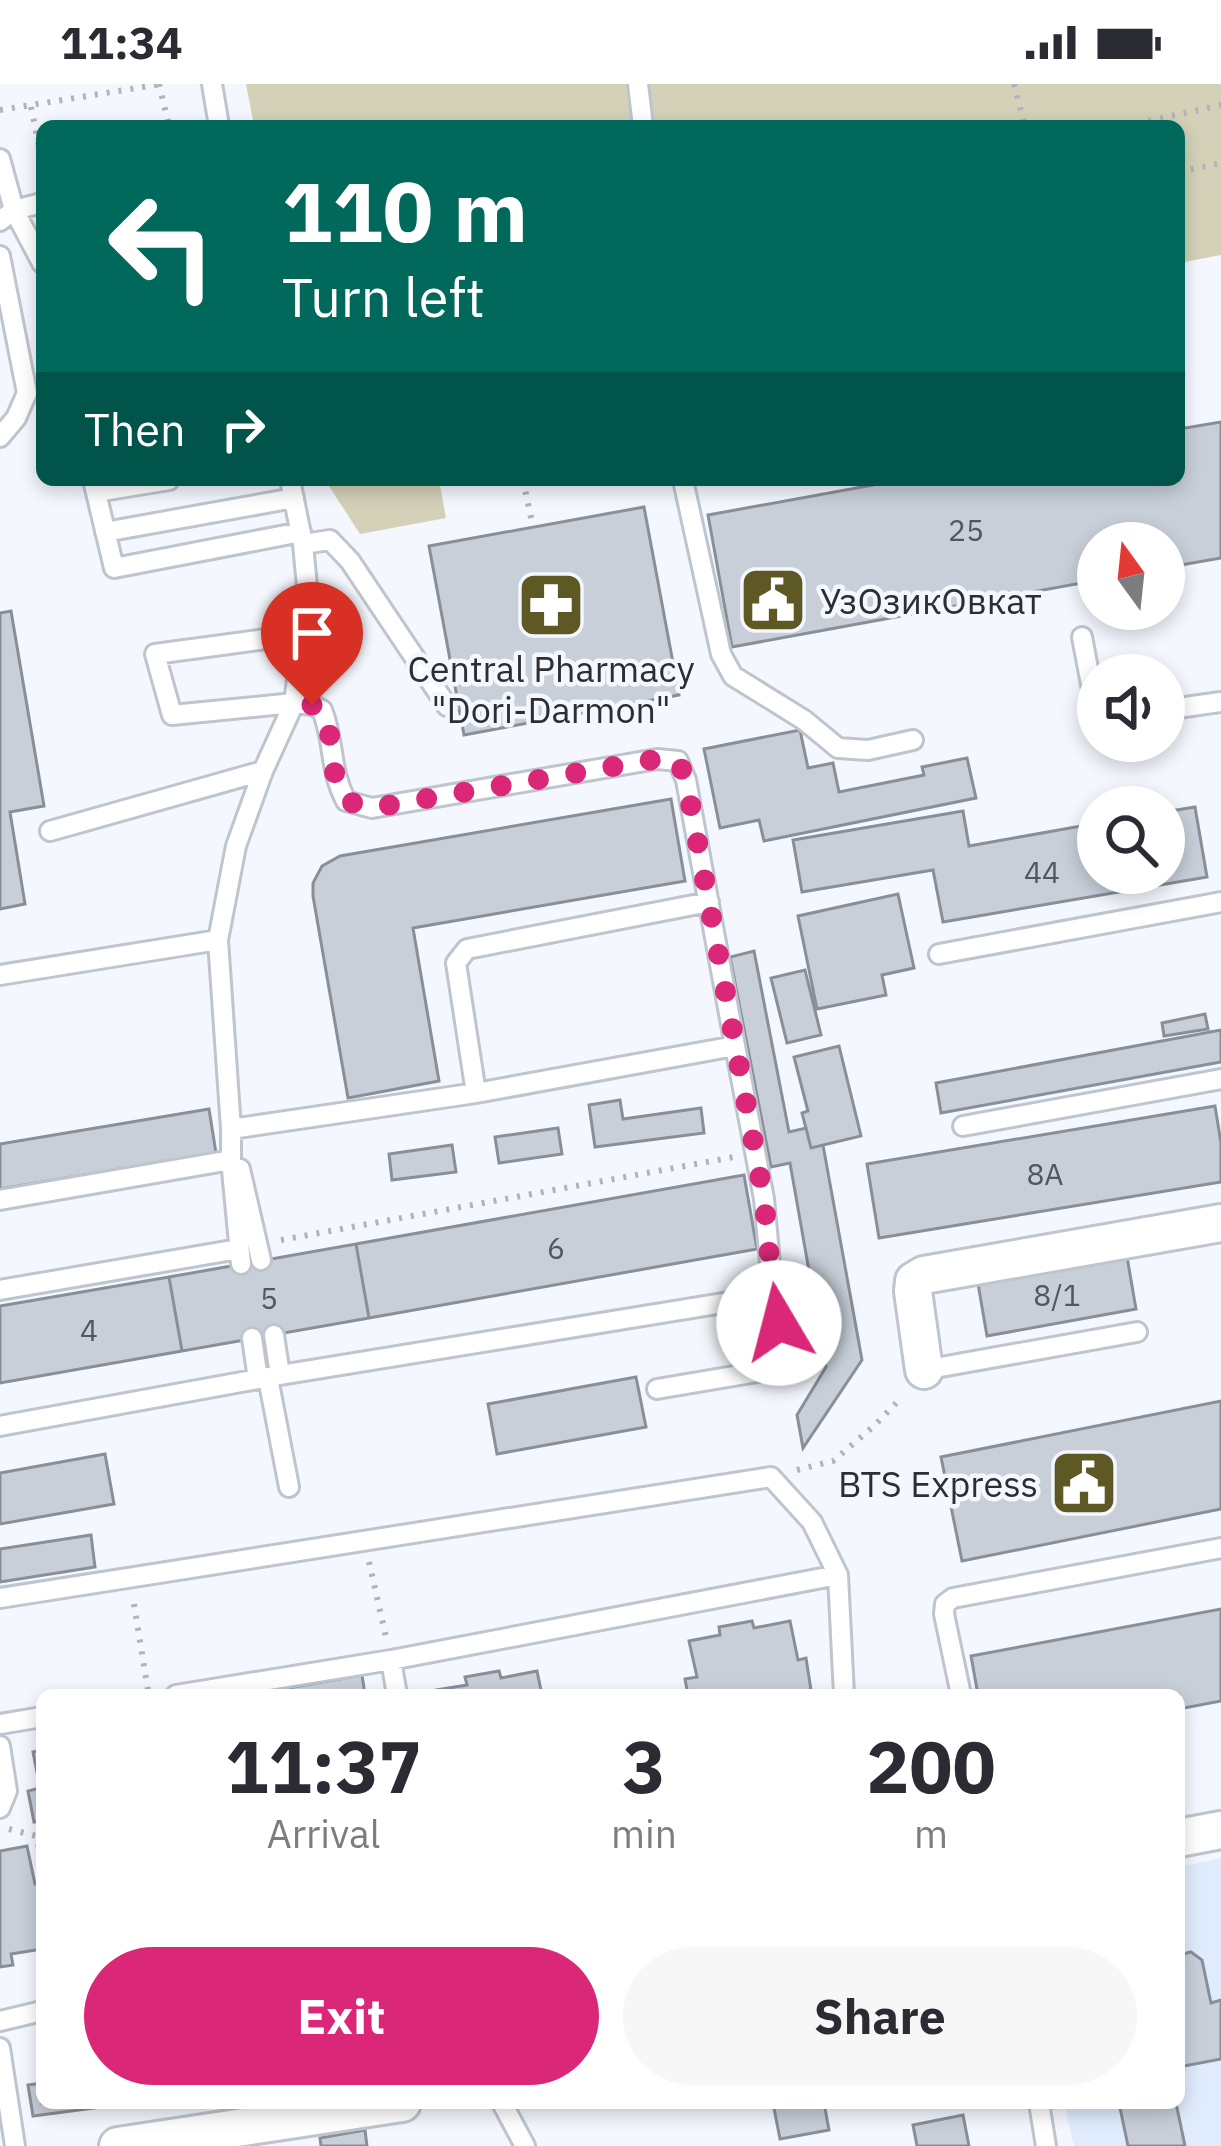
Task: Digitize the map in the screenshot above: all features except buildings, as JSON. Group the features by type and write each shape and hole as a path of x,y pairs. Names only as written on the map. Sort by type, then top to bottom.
{"street":[{"path":"924,1370 913,1292 914,1281 924,1275 1221,1223"},
{"path":"1185,1837 1221,1830"},
{"path":"118,2146 362,2109"}],"lane":[{"path":"212,84 218,120"},
{"path":"638,84 642,120"},
{"path":"0,160 7,215 36,255"},
{"path":"7,215 36,205"},
{"path":"0,256 27,393 16,418 0,437"},
{"path":"94,486 114,568 302,538 330,540 350,561 447,706"},
{"path":"684,486 721,654 733,676 804,720 838,748 868,750 913,740"},
{"path":"105,532 292,489 302,538 308,597 294,703 236,846 218,940 231,1160 249,1255"},
{"path":"303,634 155,654 172,715 312,705 322,710 328,723 336,783 346,801 372,808 657,759 678,760 686,780 764,1199 773,1295 786,1360 781,1367 657,1389"},
{"path":"1082,637 1085,654"},
{"path":"1185,707 1221,702"},
{"path":"50,831 263,771"},
{"path":"476,1093 456,963 466,949 709,902"},
{"path":"939,954 1221,902"},
{"path":"0,975 218,940"},
{"path":"231,1129 476,1093 735,1046"},
{"path":"963,1126 1221,1079"},
{"path":"231,1129 249,1255"},
{"path":"0,1200 231,1160"},
{"path":"0,1289 249,1255"},
{"path":"0,1426 773,1295"},
{"path":"924,1370 1137,1332"},
{"path":"269,1378 274,1335"},
{"path":"253,1338 269,1378 289,1486"},
{"path":"0,1598 770,1477 812,1522 838,1575 844,1689"},
{"path":"961,1689 944,1614 952,1598 1221,1548"},
{"path":"213,1689 838,1575"},
{"path":"391,1660 396,1689"},
{"path":"0,1724 36,1718"},
{"path":"0,1746 8,1791 0,1808"},
{"path":"0,2020 36,2012"},
{"path":"0,2048 16,2146"},
{"path":"505,2109 525,2146"},
{"path":"1040,2109 1046,2146"}],"path":[{"path":"0,110 161,84 168,120"},
{"path":"1014,84 1023,120"},
{"path":"1152,120 1221,105"},
{"path":"31,106 36,131"},
{"path":"1185,171 1221,163"},
{"path":"524,486 533,527"},
{"path":"249,1255 755,1154"},
{"path":"770,1477 833,1461 874,1426 924,1370"},
{"path":"364,1541 391,1660"},
{"path":"129,1577 148,1689"},
{"path":"0,1827 36,1836"}],"shaded area":[{"path":"246,84 1221,84 1221,255 1185,262 1185,120 253,120"},
{"path":"329,486 440,486 446,518 360,534"},
{"path":"1221,1858 1221,2146 1074,2146 1065,2109 1185,2109 1185,1866"}],"place":[{"name":"УзОзикОвкат","path":"773,600"},
{"name":"Central Pharmacy \"Dori-Darmon\"","path":"551,605"},
{"name":"BTS Express","path":"1084,1483"}],"route":[{"path":"312,705 322,710 328,723 336,783 346,801 372,808 657,759 678,760 686,780 764,1199 779,1323"}]}
